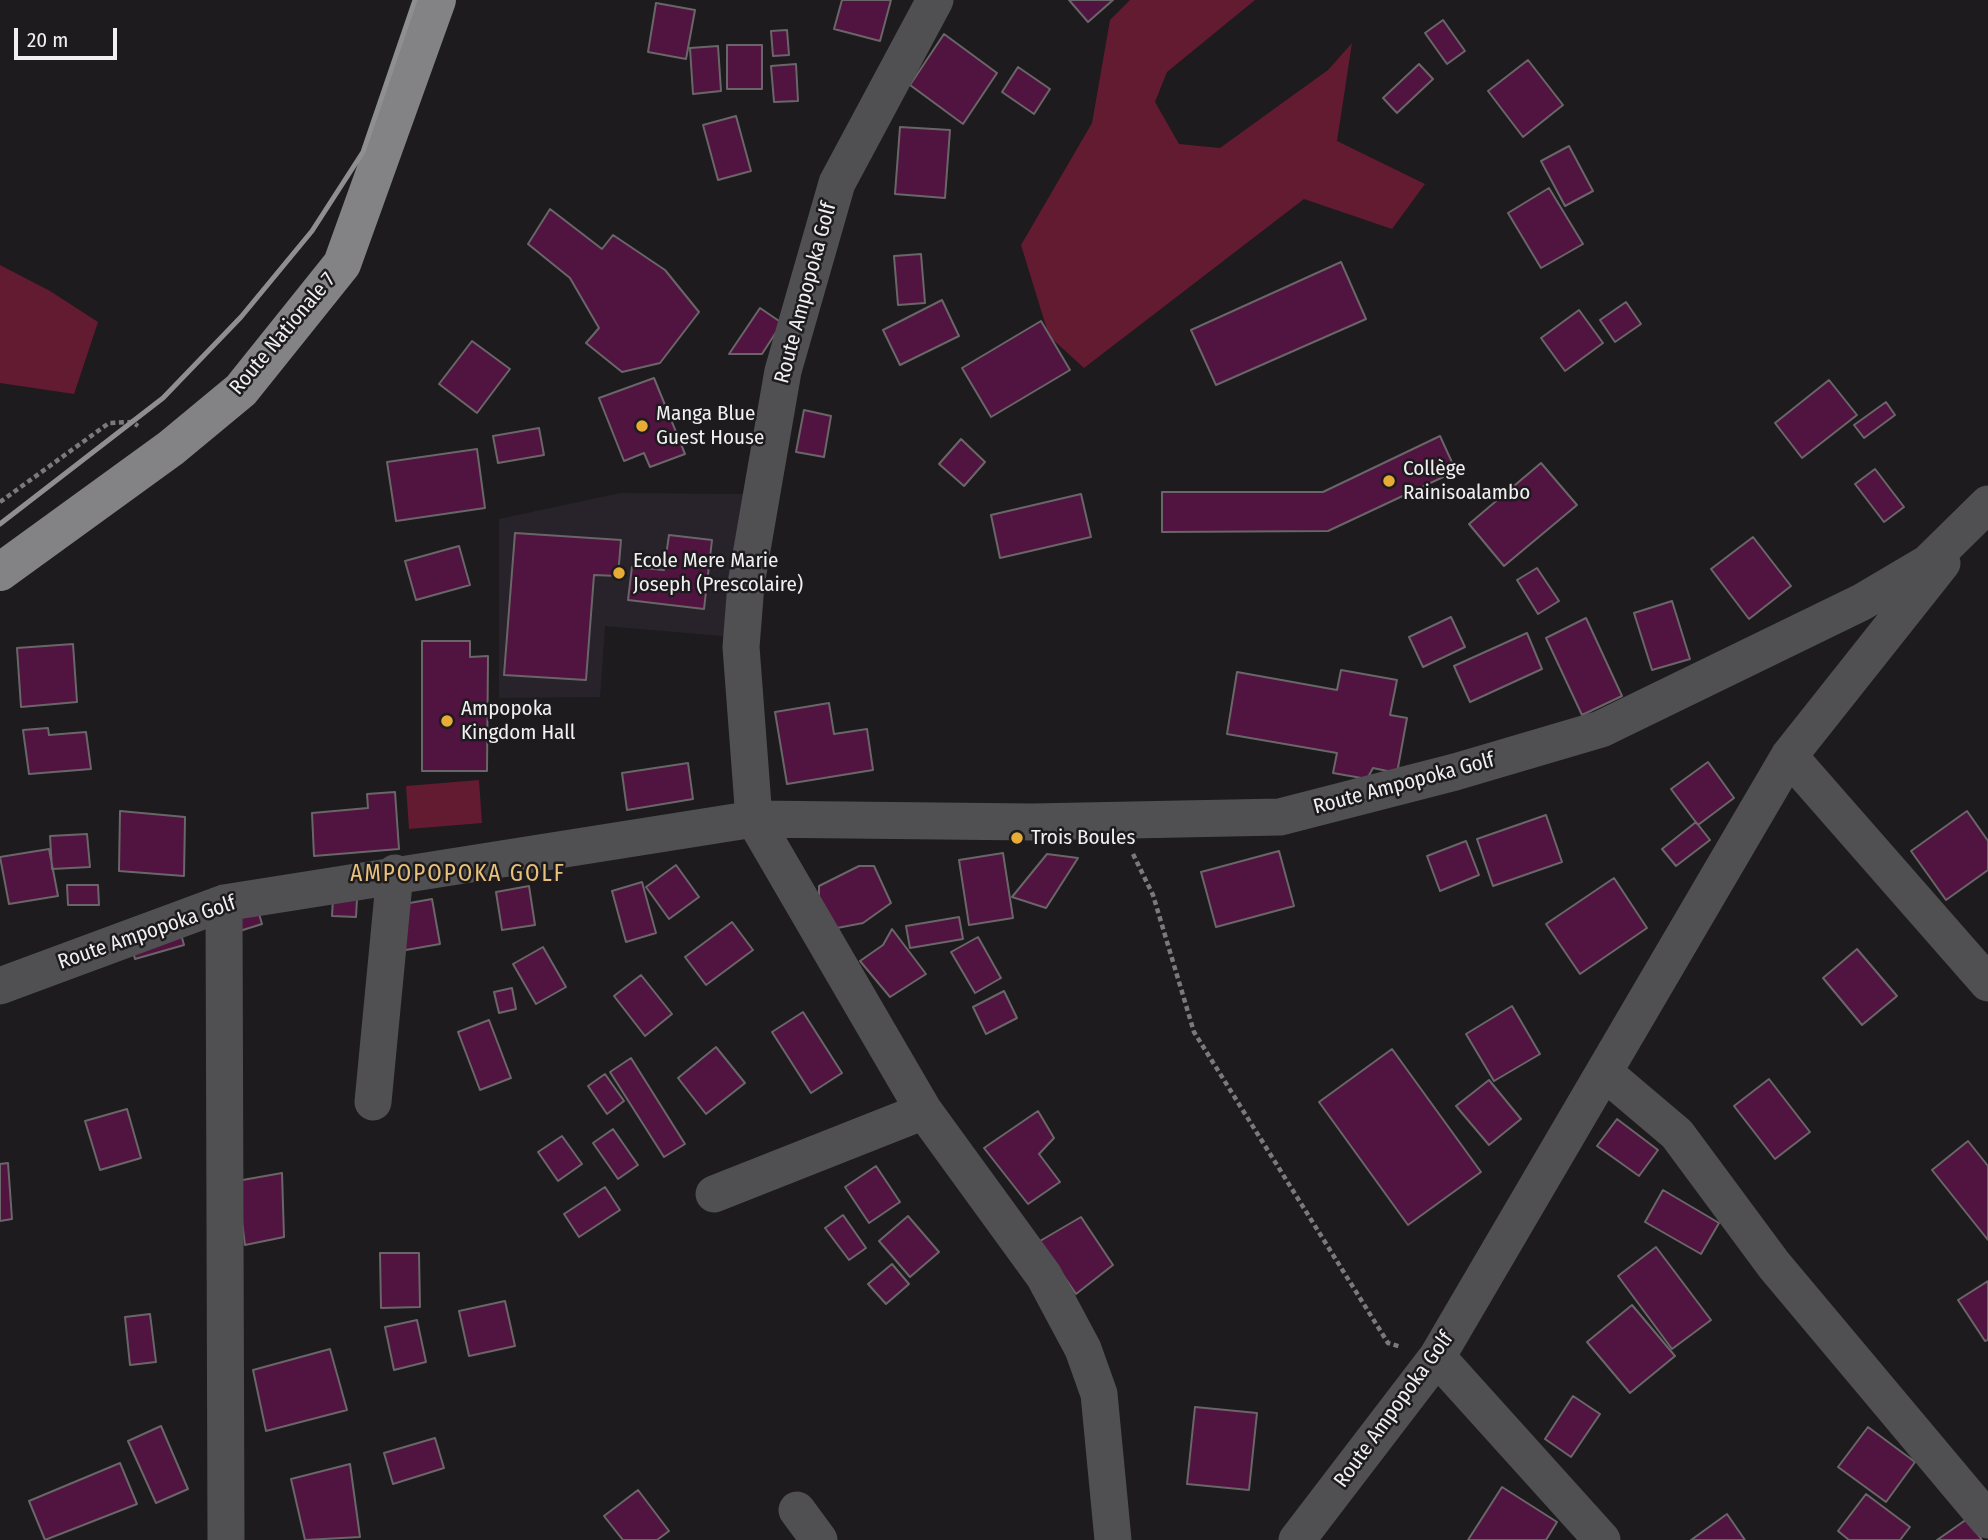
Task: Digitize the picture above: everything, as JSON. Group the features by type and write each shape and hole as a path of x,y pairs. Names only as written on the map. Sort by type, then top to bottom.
{"main road":[{"name":"Route Nationale 7","path":"0,572 171,448 242,390 342,264 437,0"}],"street":[{"name":"Route Ampopoka Golf","path":"754,819 741,647 746,584 783,371 837,183 935,0"},
{"name":"Route Ampopoka Golf","path":"1297,1540 1437,1357 1789,756 1988,504"},
{"name":"Route Ampopoka Golf","path":"0,986 224,903 395,873 754,819 1032,822 1280,817 1455,772 1601,729 1862,602 1928,563 1988,504"},
{"path":"1789,756 1988,983"},
{"path":"754,819 924,1111 1044,1276 1083,1349 1099,1394 1113,1540"},
{"path":"373,1102 395,873"},
{"path":"224,903 226,1540"},
{"path":"1605,1073 1677,1134 1774,1265 1988,1520"},
{"path":"714,1194 924,1111"},
{"path":"1437,1357 1602,1540"},
{"path":"797,1510 819,1540"}],"path":[{"path":"0,502 109,423 132,422 171,448"},
{"path":"1115,819 1153,895 1194,1032 1388,1343 1437,1357"}],"shaded area":[{"path":"1130,0 1255,0 1167,72 1155,102 1179,144 1220,148 1328,70 1352,43 1337,141 1425,184 1392,229 1304,199 1084,368 1049,336 1021,245 1092,123 1110,20"},
{"path":"0,265 50,291 98,322 74,394 0,383"},
{"name":"Ecole Mere Marie Joseph (Prescolaire)","path":"620,493 747,494 733,637 605,626 600,697 499,698 499,519"},
{"path":"479,780 482,823 409,829 406,786"}],"building":[{"path":"842,0 891,0 880,41 834,29"},
{"path":"1069,0 1113,0 1088,22"},
{"path":"656,3 695,10 686,59 648,52"},
{"path":"1443,20 1465,51 1447,64 1425,33"},
{"path":"787,30 789,55 773,56 771,31"},
{"path":"944,34 997,73 963,124 910,85"},
{"path":"727,45 762,45 762,89 727,89"},
{"path":"718,46 721,91 693,94 690,48"},
{"path":"1528,60 1563,105 1523,137 1488,91"},
{"path":"796,64 798,101 774,102 771,66"},
{"path":"1419,64 1433,79 1397,113 1383,98"},
{"path":"1018,67 1050,89 1034,114 1002,92"},
{"path":"736,116 751,171 718,180 703,125"},
{"path":"900,127 950,130 945,198 895,194"},
{"path":"1569,146 1593,191 1565,206 1541,161"},
{"path":"1549,188 1583,244 1541,268 1508,213"},
{"path":"550,209 602,249 613,235 665,270 699,312 660,363 622,372 586,343 599,328 570,278 528,244"},
{"path":"921,254 925,303 898,305 894,256"},
{"path":"1341,262 1366,319 1216,385 1191,330"},
{"path":"942,300 959,336 900,365 883,330"},
{"path":"1626,302 1641,324 1615,342 1600,320"},
{"path":"760,308 782,323 762,354 729,354"},
{"path":"1579,310 1603,343 1565,371 1541,338"},
{"path":"1041,321 1070,370 991,417 962,368"},
{"path":"472,341 510,369 477,413 439,384"},
{"name":"Manga Blue Guest House","path":"654,378 685,454 650,467 644,453 624,461 599,398"},
{"path":"1829,380 1857,415 1802,458 1775,423"},
{"path":"1886,402 1895,415 1864,438 1854,425"},
{"path":"804,410 831,416 824,457 796,452"},
{"path":"539,428 544,455 498,463 493,436"},
{"name":"Collège Rainisoalambo","path":"1440,436 1456,471 1328,531 1162,532 1162,492 1323,492"},
{"path":"961,439 985,462 964,486 939,464"},
{"path":"477,449 485,508 396,521 387,462"},
{"path":"1541,463 1577,505 1504,566 1469,524"},
{"path":"1875,469 1904,507 1884,522 1855,484"},
{"path":"1081,494 1091,537 1000,558 991,515"},
{"path":"515,533 621,540 618,576 594,575 586,680 504,675"},
{"path":"669,535 712,540 704,609 628,600 632,567 664,570"},
{"path":"1753,537 1791,586 1749,619 1711,569"},
{"path":"459,546 470,585 416,600 405,561"},
{"path":"1537,568 1559,601 1538,614 1517,580"},
{"path":"1672,601 1690,659 1652,670 1634,613"},
{"path":"1451,617 1465,647 1423,667 1409,637"},
{"path":"1586,618 1622,696 1582,715 1546,638"},
{"path":"1527,633 1542,669 1470,702 1454,666"},
{"path":"422,641 470,641 470,657 488,656 487,771 422,771"},
{"path":"73,644 77,702 21,707 17,648"},
{"path":"1341,670 1397,680 1390,715 1407,718 1397,773 1373,768 1367,779 1333,773 1337,753 1227,734 1237,672 1337,690"},
{"path":"829,703 834,734 867,729 873,770 787,784 775,712"},
{"path":"48,728 49,735 86,732 91,769 29,774 23,730"},
{"path":"1708,762 1734,798 1698,825 1671,789"},
{"path":"688,763 693,799 627,810 622,773"},
{"path":"395,792 399,849 314,856 312,813 368,808 367,794"},
{"path":"120,811 185,817 184,876 119,871"},
{"path":"1967,811 1988,841 1988,870 1946,900 1911,851"},
{"path":"1546,815 1562,862 1493,886 1477,839"},
{"path":"1696,822 1710,840 1676,866 1662,849"},
{"path":"87,834 90,867 52,869 50,836"},
{"path":"1466,841 1479,875 1440,891 1427,856"},
{"path":"49,849 58,896 9,904 0,857"},
{"path":"1279,851 1294,906 1216,927 1201,872"},
{"path":"1003,853 1013,918 969,925 959,860"},
{"path":"1047,854 1078,858 1046,908 1012,897"},
{"path":"676,865 699,897 669,919 646,887"},
{"path":"859,866 874,866 891,903 863,923 832,929 819,899 819,886"},
{"path":"1614,878 1647,928 1580,974 1546,924"},
{"path":"642,882 656,933 626,942 612,891"},
{"path":"67,885 98,885 99,905 68,905"},
{"path":"529,886 535,925 502,930 496,892"},
{"path":"333,898 357,899 356,917 332,916"},
{"path":"432,899 440,944 400,951 393,906"},
{"path":"257,907 262,924 230,934 225,917"},
{"path":"959,917 963,939 910,948 906,926"},
{"path":"732,922 753,950 706,985 685,957"},
{"path":"179,927 184,945 135,959 130,940"},
{"path":"892,929 926,974 890,997 860,961 883,945"},
{"path":"978,937 1001,978 975,993 951,952"},
{"path":"543,947 566,987 536,1004 513,964"},
{"path":"1857,949 1897,996 1862,1025 1823,978"},
{"path":"641,975 672,1014 645,1036 614,996"},
{"path":"512,988 516,1009 499,1013 494,992"},
{"path":"1004,991 1017,1018 986,1034 973,1007"},
{"path":"1512,1006 1540,1054 1494,1081 1466,1034"},
{"path":"803,1012 842,1073 811,1093 772,1032"},
{"path":"489,1020 511,1078 480,1090 458,1032"},
{"path":"716,1047 745,1083 706,1114 678,1078"},
{"path":"1392,1049 1481,1172 1408,1225 1319,1102"},
{"path":"631,1058 685,1144 664,1157 610,1072"},
{"path":"605,1074 624,1101 607,1114 588,1086"},
{"path":"1769,1079 1810,1132 1775,1159 1734,1106"},
{"path":"1489,1080 1521,1119 1489,1145 1456,1106"},
{"path":"127,1109 141,1158 100,1170 85,1121"},
{"path":"1038,1111 1054,1138 1039,1154 1060,1182 1028,1204 984,1148"},
{"path":"1617,1119 1658,1150 1639,1176 1597,1146"},
{"path":"613,1129 638,1165 618,1179 593,1143"},
{"path":"562,1136 582,1164 558,1181 538,1152"},
{"path":"1968,1141 1988,1166 1988,1240 1932,1170"},
{"path":"8,1163 12,1219 0,1221 0,1164"},
{"path":"876,1166 900,1202 869,1223 845,1187"},
{"path":"282,1173 284,1237 245,1245 237,1181"},
{"path":"605,1187 620,1210 579,1237 564,1214"},
{"path":"1663,1190 1719,1223 1701,1254 1645,1222"},
{"path":"843,1215 866,1248 849,1260 825,1228"},
{"path":"908,1216 939,1252 910,1277 879,1241"},
{"path":"1081,1217 1113,1265 1076,1294 1040,1241"},
{"path":"1656,1247 1711,1320 1672,1349 1618,1276"},
{"path":"380,1253 419,1253 420,1307 381,1308"},
{"path":"892,1264 909,1284 886,1304 868,1284"},
{"path":"1988,1281 1988,1340 1985,1341 1958,1300"},
{"path":"505,1301 515,1346 469,1356 459,1311"},
{"path":"1632,1305 1675,1356 1630,1393 1587,1342"},
{"path":"150,1314 156,1362 130,1365 125,1317"},
{"path":"417,1320 426,1362 394,1370 385,1327"},
{"path":"330,1349 347,1410 266,1431 253,1370"},
{"path":"1573,1396 1600,1414 1571,1457 1545,1439"},
{"path":"1195,1407 1257,1413 1249,1490 1187,1484"},
{"path":"161,1426 188,1489 156,1503 128,1441"},
{"path":"1868,1427 1915,1462 1886,1502 1838,1467"},
{"path":"435,1438 444,1468 393,1484 384,1453"},
{"path":"120,1463 137,1504 45,1540 29,1501"},
{"path":"350,1464 360,1537 305,1540 291,1479"},
{"path":"1502,1487 1557,1522 1546,1540 1468,1540"},
{"path":"638,1490 669,1531 657,1540 623,1540 604,1516"},
{"path":"1866,1494 1910,1527 1900,1540 1849,1540 1838,1531"},
{"path":"1727,1514 1745,1540 1691,1540"},
{"path":"1967,1519 1982,1540 1937,1540"}],"railway":[{"path":"0,524 163,398 241,317 312,231 363,152 415,0"}],"place":[{"name":"Manga Blue Guest House","path":"642,426"},
{"name":"Collège Rainisoalambo","path":"1389,481"},
{"name":"Ecole Mere Marie Joseph (Prescolaire)","path":"619,573"},
{"name":"Ampopoka Kingdom Hall","path":"447,721"},
{"name":"Trois Boules","path":"1017,838"}],"district":[{"name":"AMPOPOPOKA GOLF","path":"458,875"}]}
